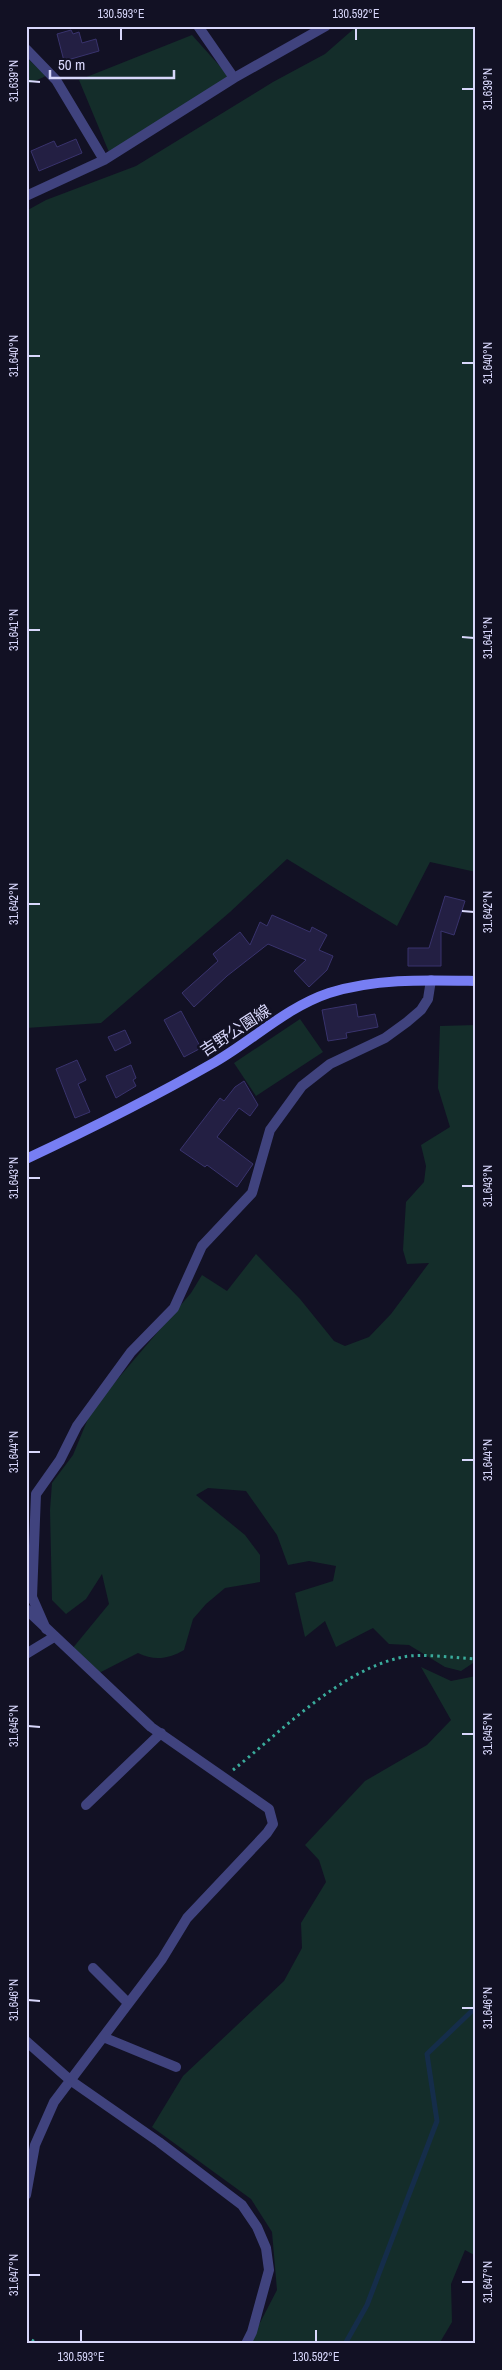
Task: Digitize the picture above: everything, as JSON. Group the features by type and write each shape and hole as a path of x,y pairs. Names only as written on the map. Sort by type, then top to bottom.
{"main road":[{"name":"吉野公園線","path":"26,1159 216,1061 307,1002 350,987 380,982 476,981"}],"street":[{"path":"198,26 234,78"},
{"path":"26,196 104,160 234,78 326,26"},
{"path":"26,49 56,80 104,160"},
{"path":"46,1629 32,1597 32,1546 36,1494 60,1460 77,1426 131,1352 174,1308 202,1246 252,1194 270,1130 302,1086 330,1064 385,1038 407,1022 421,1010 428,1000 431,980"},
{"path":"26,1609 54,1637 161,1733 269,1809 273,1824 268,1833 187,1918 162,1959 54,2102 29,2161 26,2195"},
{"path":"26,1654 54,1637"},
{"path":"86,1805 161,1733"},
{"path":"93,1968 128,2003"},
{"path":"103,2037 176,2067"},
{"path":"26,2041 70,2080 159,2142 242,2205 257,2227 266,2248 269,2270 252,2332 246,2344"}],"path":[{"path":"223,1778 331,1691 370,1668 404,1657 476,1659"},
{"path":"26,2337 39,2344"}],"green space":[{"path":"357,26 476,26 476,872 430,862 397,926 287,859 230,912 101,1023 26,1028 26,211 46,200 136,166 273,82 325,54"},
{"path":"192,35 234,82 111,157 79,80"},
{"path":"26,57 46,76 26,85"},
{"path":"300,1019 323,1052 256,1096 234,1063"},
{"path":"476,1025 476,1661 461,1671 445,1667 409,1645 389,1644 373,1628 336,1647 325,1621 305,1637 295,1593 333,1581 336,1566 309,1561 288,1565 277,1535 246,1491 208,1488 196,1495 245,1535 260,1555 260,1582 225,1588 206,1604 193,1619 184,1650 161,1658 144,1656 138,1653 99,1673 72,1649 109,1604 102,1574 86,1599 66,1614 52,1600 50,1510 52,1483 73,1455 92,1409 191,1293 202,1275 227,1291 256,1254 300,1299 334,1341 345,1346 369,1337 391,1314 429,1263 407,1264 403,1250 406,1202 424,1182 426,1166 421,1145 450,1127 438,1088 440,1026"},
{"path":"421,1667 451,1681 476,1676 476,2256 465,2250 451,2284 452,2322 439,2344 249,2344 277,2290 272,2232 251,2199 152,2127 183,2076 284,1981 302,1948 301,1923 326,1882 319,1860 305,1845 365,1781 427,1745 451,1720"}],"building":[{"path":"71,30 73,34 79,32 82,43 96,39 99,51 64,61 57,34"},
{"path":"76,139 82,153 39,171 31,151 54,141 57,147"},
{"path":"445,896 465,901 454,935 441,931 441,966 408,966 408,948 429,948"},
{"path":"272,915 310,932 312,927 327,935 319,950 333,956 327,970 309,987 294,971 306,960 268,944 227,976 194,1007 182,993 218,961 213,954 240,932 250,945 260,922 267,926"},
{"path":"356,1004 358,1017 375,1014 378,1027 346,1033 347,1038 328,1041 322,1010"},
{"path":"181,1011 201,1048 184,1057 164,1020"},
{"path":"125,1030 131,1043 115,1051 108,1037"},
{"path":"77,1060 86,1080 78,1084 90,1112 75,1118 56,1069"},
{"path":"131,1065 136,1078 133,1080 136,1086 116,1098 106,1076"},
{"path":"244,1081 258,1105 250,1116 239,1108 217,1137 253,1164 237,1187 207,1165 205,1167 180,1150 220,1098 224,1101 235,1087"}],"waterway":[{"path":"345,2344 367,2305 437,2121 427,2054 476,2007"}]}
